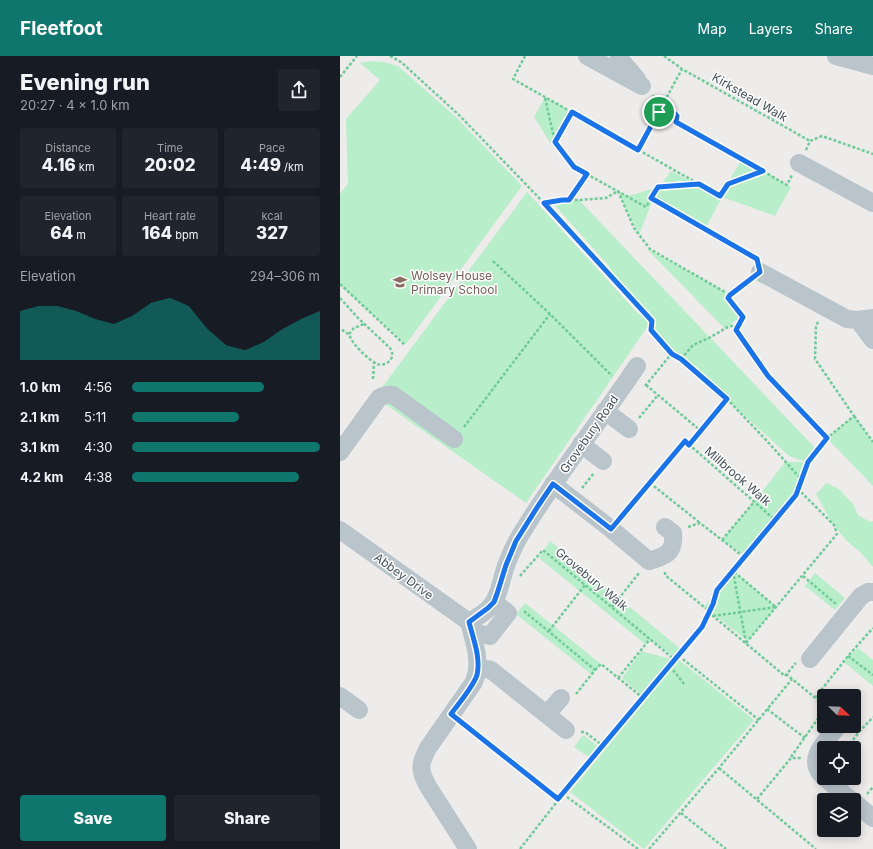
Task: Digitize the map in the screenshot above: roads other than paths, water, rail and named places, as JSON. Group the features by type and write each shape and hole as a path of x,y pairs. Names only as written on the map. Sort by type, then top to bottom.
{"street":[{"path":"587,56 642,86 619,56"},
{"path":"836,56 873,66"},
{"path":"799,163 873,203"},
{"path":"760,272 847,319 865,319 873,340"},
{"name":"Grovebury Road","path":"497,594 506,565 516,541 553,484 637,366"},
{"path":"340,452 379,398 388,394 393,395 454,439"},
{"path":"605,411 629,430"},
{"path":"581,444 602,461"},
{"path":"553,484 611,529 655,559 670,551 674,542 669,530"},
{"name":"Abbey Drive","path":"340,530 470,627"},
{"path":"810,659 861,596 868,592 873,592"},
{"path":"497,594 508,613 490,636 470,627 488,608 497,594"},
{"path":"468,849 423,778 421,767 423,757 428,748 474,682 477,675 478,668 476,652 470,627"},
{"path":"478,668 492,670 566,730"},
{"path":"340,696 360,710"},
{"path":"547,714 561,698"},
{"path":"829,741 839,733"},
{"path":"817,755 817,768"},
{"path":"833,785 842,793"},
{"path":"861,808 873,818"}],"place":[{"name":"Wolsey House Primary School","path":"400,282"}]}
